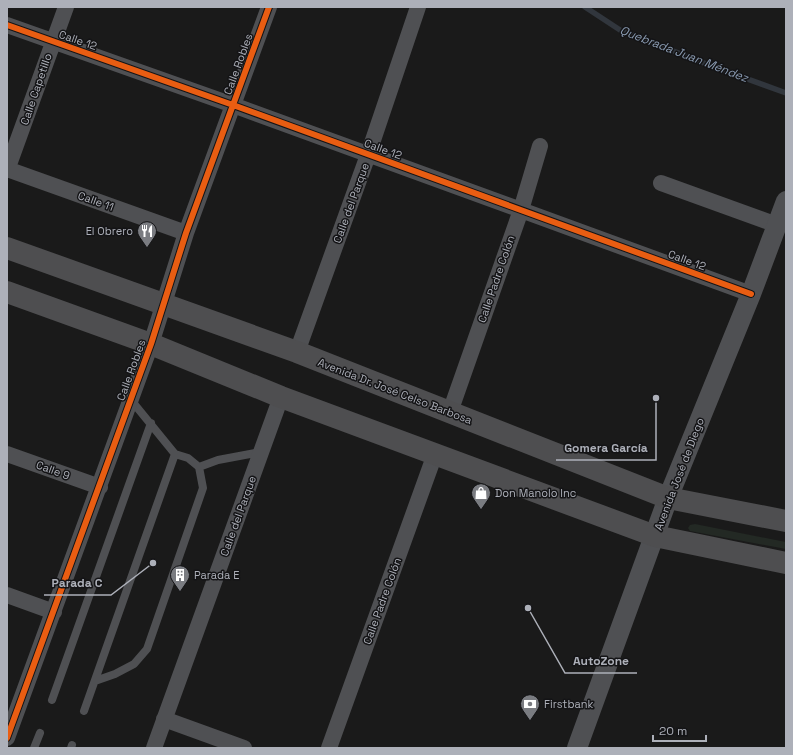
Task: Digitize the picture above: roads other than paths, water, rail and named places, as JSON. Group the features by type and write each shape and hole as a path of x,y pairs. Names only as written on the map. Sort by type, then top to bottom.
{"main road":[{"name":"Avenida Dr. José Celso Barbosa","path":"7,248 297,352 668,498 786,521"},
{"path":"7,292 151,344 281,397 655,536 786,563"}],"street":[{"name":"Calle Capetillo","path":"7,169 66,7"},
{"name":"Calle Robles","path":"7,738 100,487 151,344 186,233 268,7"},
{"name":"Calle del Parque","path":"297,352 368,155 418,7"},
{"name":"Calle 12","path":"7,25 751,294"},
{"name":"Calle Padre Colón","path":"450,412 521,210 540,146"},
{"name":"Calle 11","path":"7,169 186,233"},
{"path":"661,183 777,225"},
{"name":"Avenida José de Diego","path":"577,748 668,498 751,294 786,201"},
{"name":"Calle del Parque","path":"154,748 281,397"},
{"name":"Calle 9","path":"7,454 100,487"},
{"name":"Calle Padre Colón","path":"329,748 435,454"},
{"path":"7,595 54,612"},
{"path":"164,719 244,748"}],"lane":[{"path":"95,681 115,674 134,664 147,649 203,488 199,467 188,458 175,454 131,400"},
{"path":"52,700 151,423"},
{"path":"199,467 218,460 261,452"},
{"path":"84,711 175,454"},
{"path":"34,748 40,733"}],"waterway":[{"name":"Quebrada Juan Méndez","path":"585,7 620,30 786,93"}],"place":[{"name":"El Obrero","path":"147,248"},
{"name":"Gomera García","path":"656,398"},
{"name":"Don Manolo Inc","path":"481,510"},
{"name":"Parada C","path":"153,563"},
{"name":"Parada E","path":"180,592"},
{"name":"AutoZone","path":"528,608"},
{"name":"Firstbank","path":"530,721"}]}
